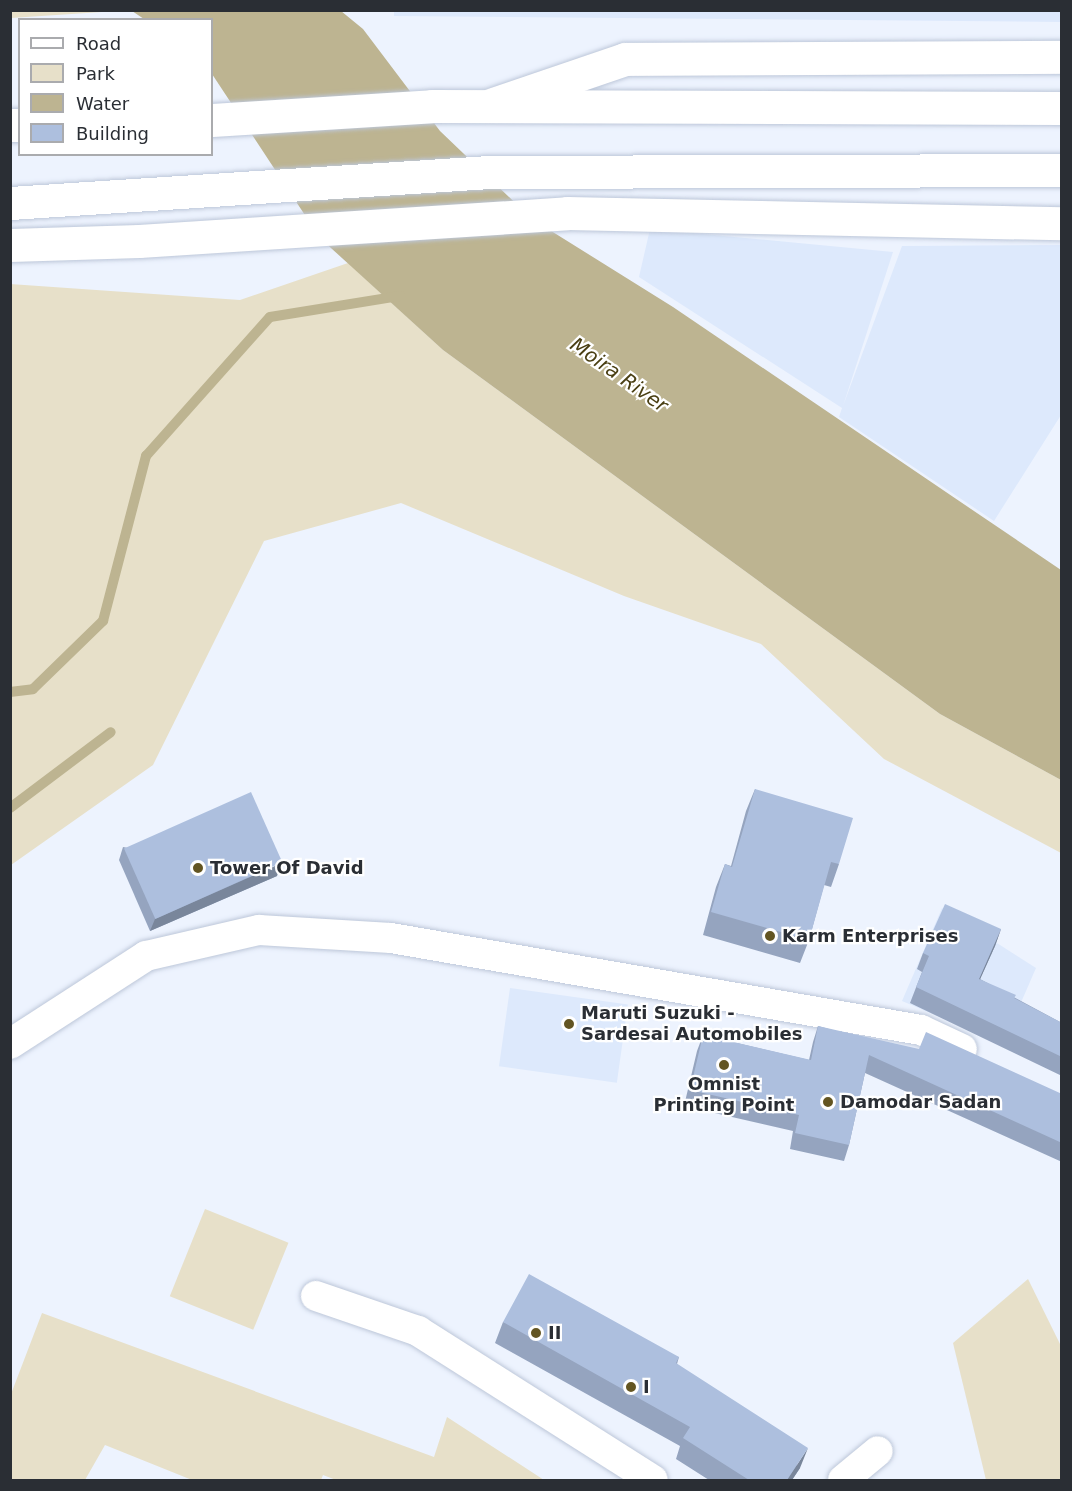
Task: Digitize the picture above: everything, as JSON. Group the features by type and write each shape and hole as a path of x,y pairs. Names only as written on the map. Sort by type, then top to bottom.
{"main road":[{"path":"486,106 625,59 1062,57"},
{"path":"213,120 432,106 1062,108"},
{"path":"10,203 492,172 1062,170"},
{"path":"10,245 139,241 567,213 1062,223"}],"street":[{"path":"10,1044 146,956 259,930 391,938 909,1028 986,1060"},
{"path":"316,1296 418,1331 652,1480"},
{"path":"843,1480 878,1451"}],"shaded area":[{"path":"1061,10 1062,22 394,16 394,11"},
{"path":"650,229 893,252 843,406 902,246 1061,245 1061,415 994,521 839,417 842,408 639,277"},
{"path":"942,908 1036,968 1003,1044 902,1001"},
{"path":"510,988 628,1005 617,1083 499,1066"}],"green space":[{"path":"11,10 117,10 117,11 11,18"},
{"path":"348,263 443,350 940,714 1061,780 1061,853 884,759 761,644 624,596 401,503 264,541 153,765 11,865 10,284 240,300"},
{"path":"205,1209 288,1243 253,1330 170,1296"},
{"path":"1028,1279 1061,1346 1061,1480 986,1480 953,1343"},
{"path":"42,1313 434,1457 447,1417 544,1480 336,1480 323,1475 321,1480 192,1480 105,1445 85,1480 11,1480 11,1394"}],"water":[{"name":"Moira River","path":"132,11 341,11 363,29 440,131 532,219 673,307 1061,570 1061,780 940,714 443,350 320,238 213,76 213,18 142,18"}],"building":[{"path":"755,789 853,818 839,864 831,862 809,940 711,912 725,864 732,867"},
{"name":"Tower Of David","path":"251,792 282,862 155,919 124,849"},
{"path":"945,904 1001,929 979,979 1016,995 1014,998 1062,1023 1062,1057 916,987 929,956 923,953"},
{"path":"818,1026 919,1049 926,1032 1062,1094 1062,1143 869,1055 849,1145 795,1133 799,1115 690,1090 703,1035 811,1060"},
{"path":"529,1274 679,1357 676,1363 808,1448 787,1480 749,1480 683,1438 690,1427 503,1322"}],"waterway":[{"path":"10,692 33,689 103,621 146,456 270,317 400,296"},
{"path":"10,808 111,732"}],"place":[{"name":"Tower Of David","path":"198,868"},
{"name":"Karm Enterprises","path":"770,936"},
{"name":"Maruti Suzuki - Sardesai Automobiles","path":"569,1024"},
{"name":"Omnist Printing Point","path":"724,1065"},
{"name":"Damodar Sadan","path":"828,1102"},
{"name":"II","path":"536,1333"},
{"name":"I","path":"631,1387"}]}
